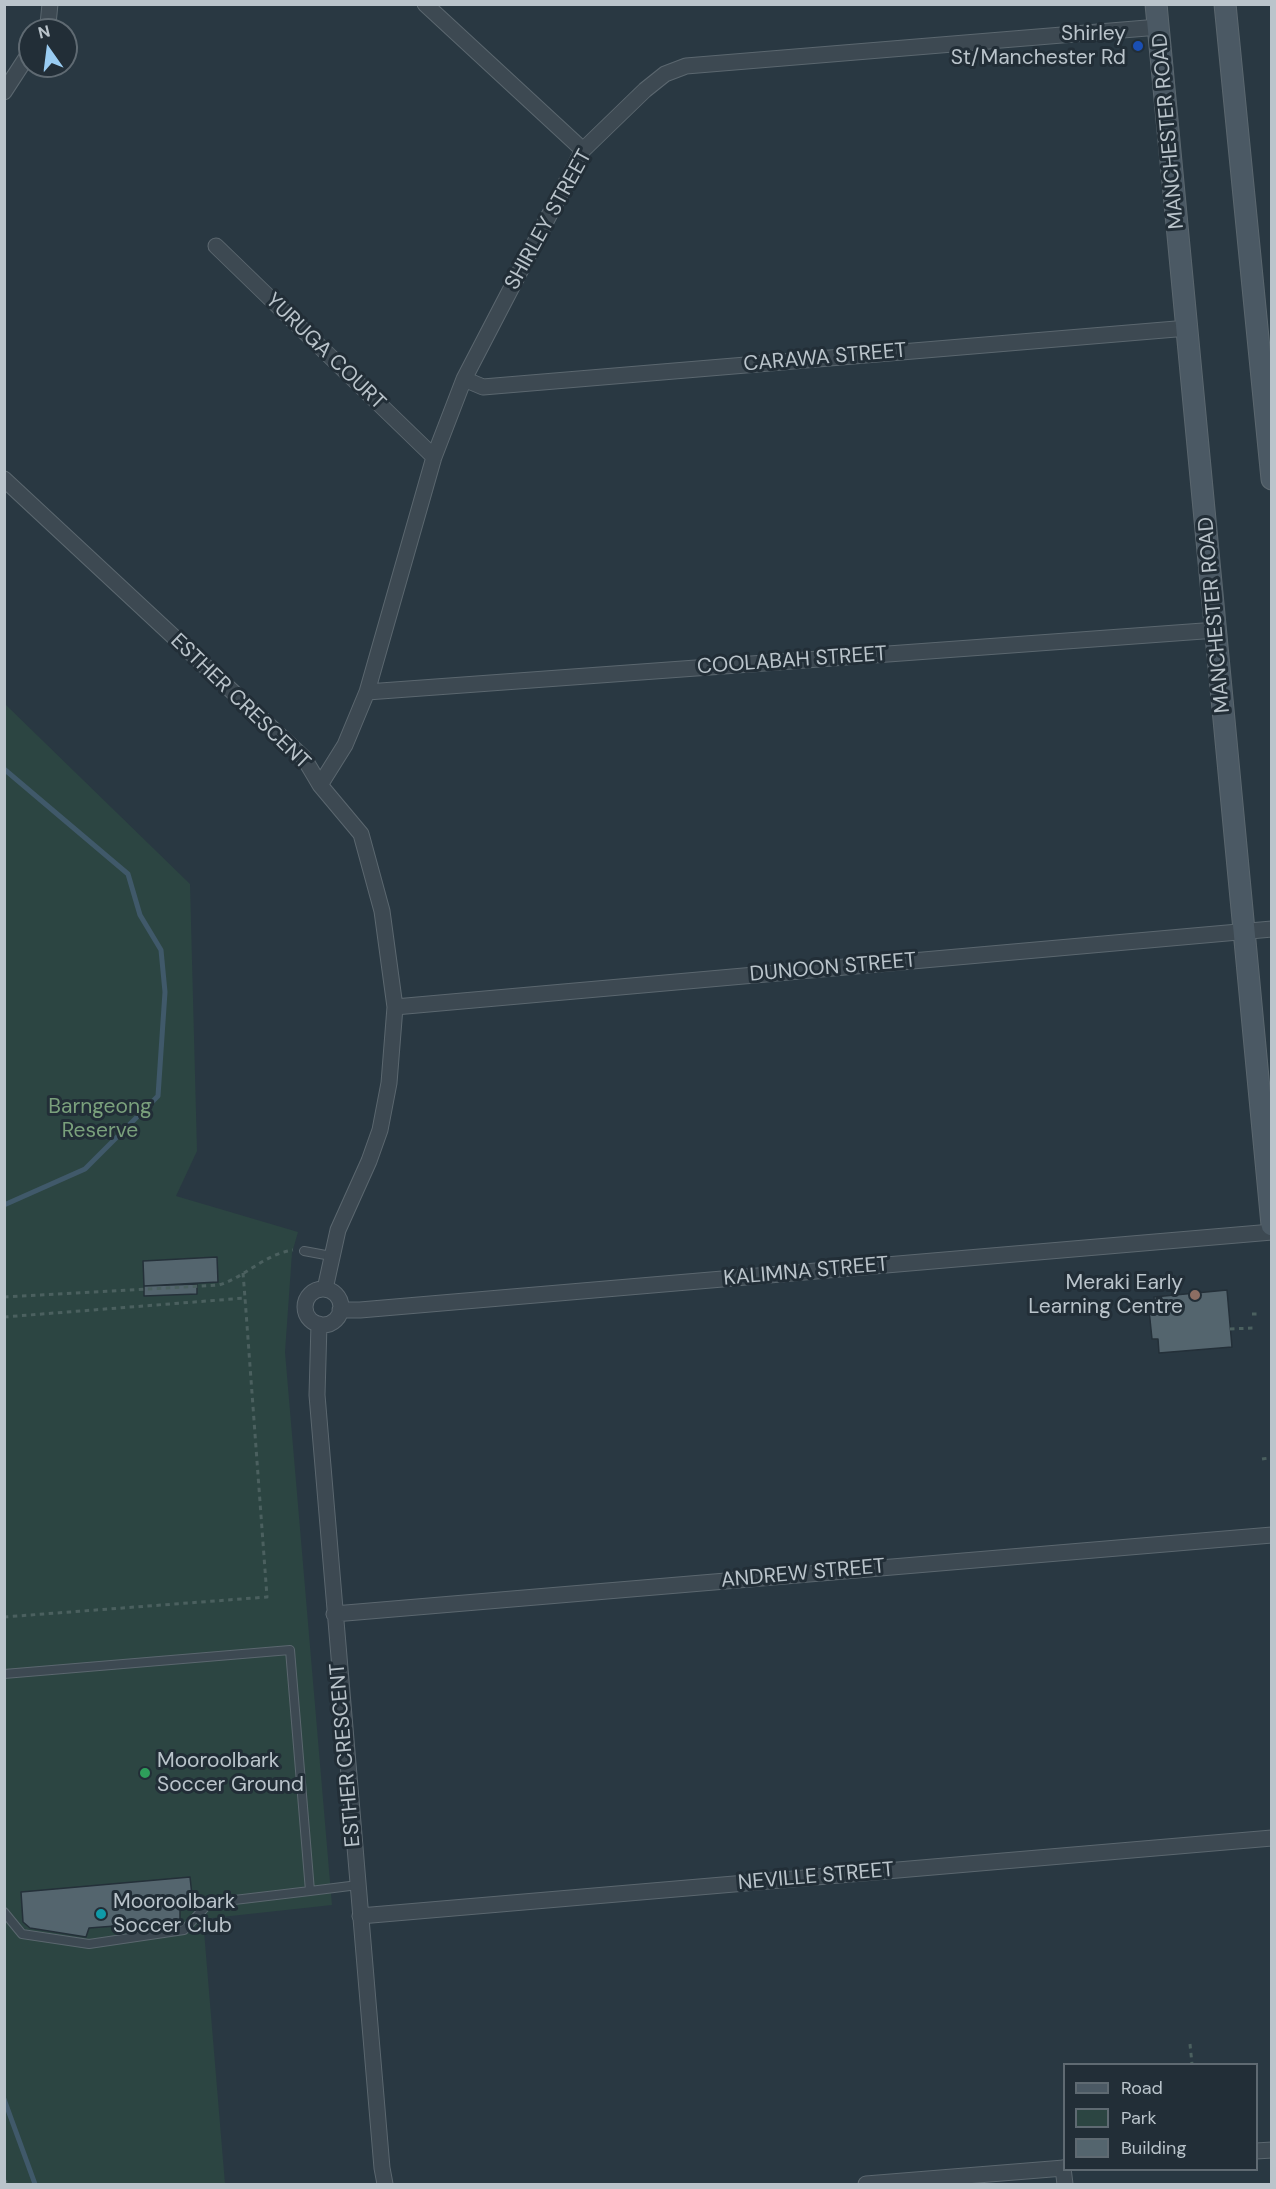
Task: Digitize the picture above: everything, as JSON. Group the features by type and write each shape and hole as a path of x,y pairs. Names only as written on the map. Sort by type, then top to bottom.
{"main road":[{"name":"MANCHESTER ROAD","path":"1156,4 1272,1225"},
{"path":"1225,4 1267,386 1272,480"}],"street":[{"path":"425,4 583,150"},
{"name":"SHIRLEY STREET","path":"320,785 345,745 367,692 434,458 464,379 583,150 645,90 664,74 686,66 1159,27"},
{"path":"4,92 18,70"},
{"name":"YURUGA COURT","path":"216,246 434,458"},
{"name":"CARAWA STREET","path":"464,379 483,387 1188,328"},
{"name":"ESTHER CRESCENT","path":"4,479 304,758 320,785 361,834 382,911 395,1007 389,1083 380,1130 369,1161 338,1230 325,1289"},
{"name":"COOLABAH STREET","path":"367,692 1216,630"},
{"name":"DUNOON STREET","path":"395,1007 1272,928"},
{"name":"KALIMNA STREET","path":"340,1310 1272,1232"},
{"path":"325,1289 334,1293 338,1298 340,1310 331,1323 319,1324 310,1319 307,1314 306,1302 312,1292 325,1289"},
{"name":"ESTHER CRESCENT","path":"319,1324 317,1395 360,1916 385,2184"},
{"name":"ANDREW STREET","path":"334,1614 1272,1535"},
{"name":"NEVILLE STREET","path":"360,1916 1272,1839"},
{"path":"866,2184 1063,2168"}],"lane":[{"path":"304,1251 331,1257"},
{"path":"4,1674 290,1650 310,1891"},
{"path":"4,1912 22,1934 89,1944 184,1930 209,1902 358,1885"}],"path":[{"path":"4,1297 219,1286 230,1282 252,1266 286,1251 304,1251"},
{"path":"4,1617 267,1597 243,1273"},
{"path":"4,1317 245,1298"},
{"path":"1252,1314 1260,1314"},
{"path":"1230,1329 1253,1328"},
{"path":"1262,1459 1269,1458"},
{"path":"1190,2044 1192,2063"},
{"path":"4,2179 7,2184"}],"green space":[{"name":"Barngeong Reserve","path":"5,704 190,884 197,1151 176,1196 298,1232 292,1253 285,1352 332,1905 203,1919 225,2184 5,2184"}],"building":[{"path":"217,1257 218,1282 144,1286 143,1261"},
{"path":"197,1284 197,1294 144,1296 144,1286"},
{"path":"1227,1290 1232,1347 1159,1353 1158,1339 1152,1339 1149,1310 1155,1310 1154,1297"},
{"name":"Mooroolbark Soccer Club","path":"190,1877 193,1905 180,1907 180,1921 89,1928 86,1937 30,1928 23,1922 21,1892"}],"waterway":[{"path":"4,769 128,874 140,915 161,950 165,992 158,1096 85,1169 4,1205"},
{"path":"4,2099 35,2184"}],"place":[{"name":"Shirley St/Manchester Rd","path":"1138,46"},
{"name":"Meraki Early Learning Centre","path":"1195,1295"},
{"name":"Mooroolbark Soccer Ground","path":"145,1773"},
{"name":"Mooroolbark Soccer Club","path":"101,1914"}]}
